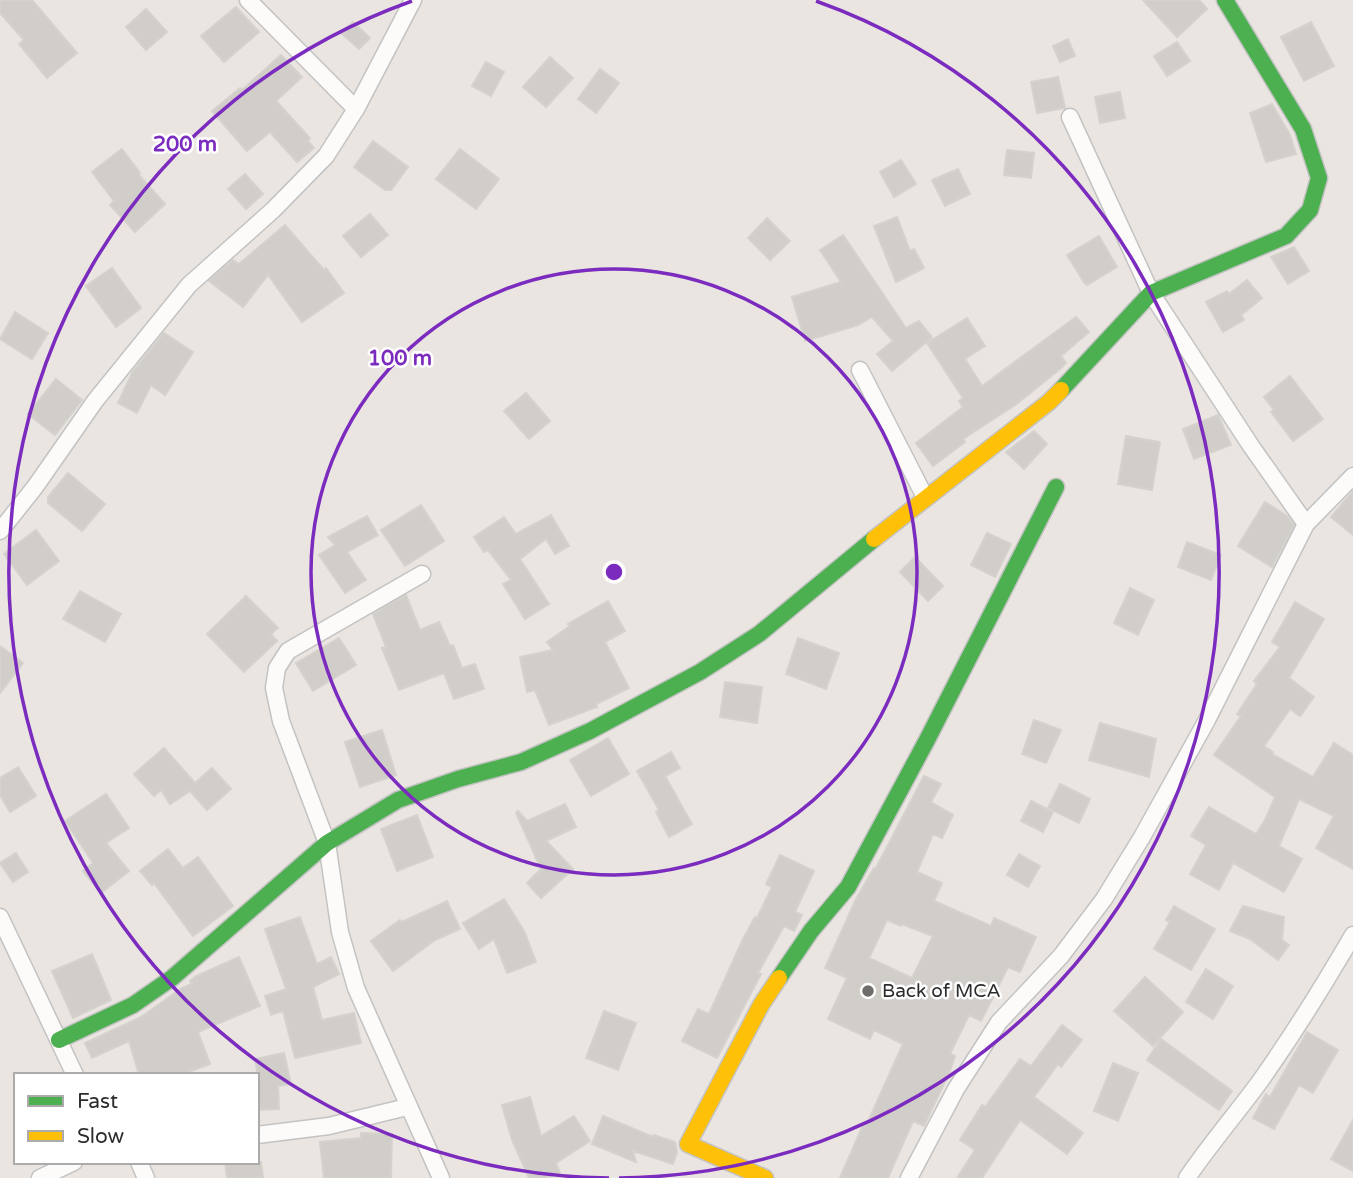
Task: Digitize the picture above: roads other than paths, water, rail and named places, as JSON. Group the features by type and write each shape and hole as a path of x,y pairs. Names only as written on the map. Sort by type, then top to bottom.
{"street":[{"path":"248,0 356,109"},
{"path":"0,531 35,487 95,401 190,285 326,156 356,109 413,0"},
{"path":"59,1040 133,1005 172,978 327,843 398,800 458,779 521,762 590,731 700,672 760,634 925,497 1049,402 1151,293 1286,236 1310,210 1319,178 1303,129 1225,0"},
{"path":"1070,117 1151,293 1251,446 1306,524"},
{"path":"860,370 925,497"},
{"path":"909,1178 956,1089 999,1022 1061,956 1104,898 1142,837 1207,720 1306,524 1353,475"},
{"path":"765,1178 688,1144 761,1005 811,931 848,887 927,740 1056,487"},
{"path":"422,574 288,651 277,668 274,688 281,721 327,843 340,932 356,988 441,1178"},
{"path":"0,917 74,1073"},
{"path":"1187,1178 1282,1049 1353,935"},
{"path":"259,1135 328,1126 407,1107"},
{"path":"40,1178 70,1164"}],"place":[{"name":"Back of MCA","path":"868,991"}]}
